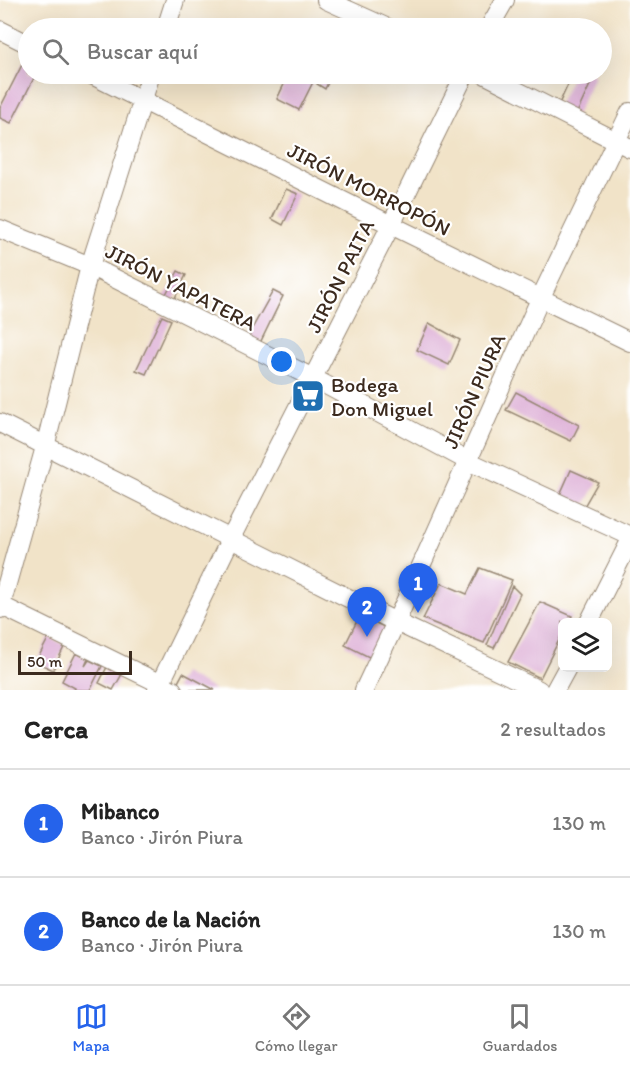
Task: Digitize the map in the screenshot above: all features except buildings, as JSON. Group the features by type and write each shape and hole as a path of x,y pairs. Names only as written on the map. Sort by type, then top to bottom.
{"street":[{"path":"169,18 175,0"},
{"path":"326,0 366,18"},
{"path":"495,18 505,0"},
{"path":"0,30 18,39"},
{"name":"JIRÓN MORROPÓN","path":"111,84 630,342"},
{"path":"147,84 90,266 45,447 0,607 163,688"},
{"name":"JIRÓN PAITA","path":"163,688 231,538 392,225 460,84"},
{"path":"504,84 623,144"},
{"name":"JIRÓN PIURA","path":"364,690 540,299 623,144 630,112"},
{"name":"JIRÓN YAPATERA","path":"0,229 90,266 313,378 468,461 630,536"},
{"path":"0,423 396,622 539,690"},
{"path":"591,618 630,541"},
{"path":"555,690 565,672"}],"place":[{"name":"Bodega Don Miguel","path":"308,396"},
{"name":"Mibanco","path":"418,613"},
{"name":"Banco de la Nación","path":"367,637"}]}
